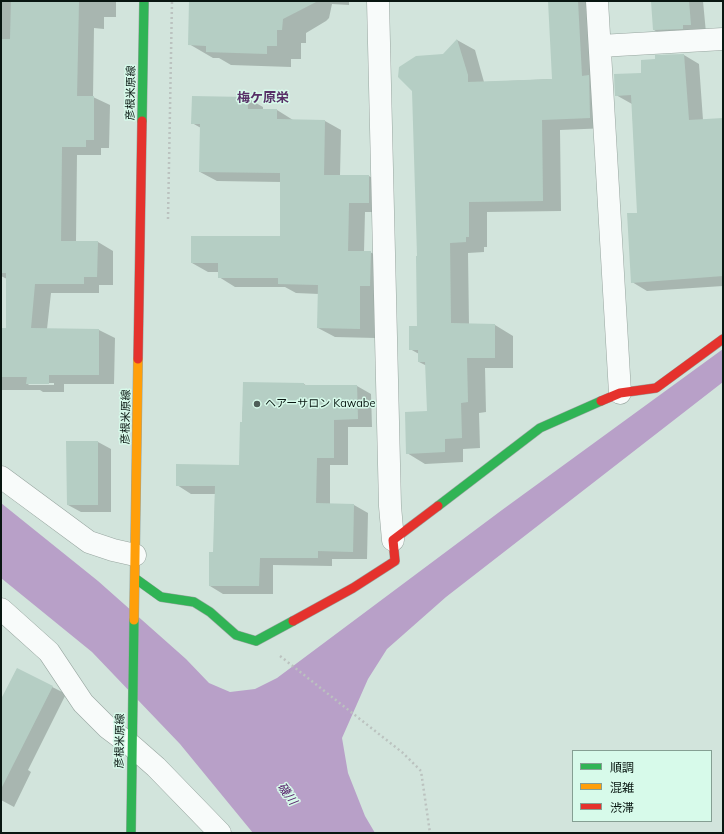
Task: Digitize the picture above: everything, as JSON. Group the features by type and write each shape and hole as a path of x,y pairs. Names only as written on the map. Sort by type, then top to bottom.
{"main road":[{"name":"彦根米原線","path":"131,833 136,592 144,1"},
{"path":"136,579 161,597 194,602 210,612 236,635 256,641 353,588 395,561 393,540 540,428 620,393 656,388 723,339"}],"street":[{"path":"378,1 390,506 393,540"},
{"path":"597,1 620,393"},
{"path":"600,46 723,39"},
{"path":"1,477 89,542 113,550 136,555"},
{"path":"1,609 49,652 83,703 108,728 132,736 156,767 220,833"}],"path":[{"path":"283,658 403,753 421,771 430,833"}],"water":[{"name":"磯川","path":"723,349 723,382 446,597 387,649 368,679 342,738 348,773 365,816 375,833 253,833 180,744 92,652 1,578 1,503 98,581 186,659 209,683 230,692 255,689 277,678 502,510"}],"building":[{"path":"11,1 79,1 77,96 94,96 94,140 86,140 86,147 62,147 61,241 98,241 97,277 84,277 84,284 35,284 31,328 99,329 99,375 49,375 49,384 26,384 27,377 1,377 1,328 6,328 6,273 1,273 1,39 10,39"},
{"path":"189,1 318,1 283,19 282,30 277,30 277,46 267,46 267,54 206,52 206,46 188,45"},
{"path":"548,1 578,1 582,76 589,75 590,118 542,120 543,201 469,202 469,237 466,237 466,242 450,243 451,323 495,324 495,358 467,358 468,402 461,403 462,438 445,439 445,452 406,454 405,412 427,411 425,362 418,362 418,350 409,350 409,326 417,326 417,256 412,91 398,77 399,67 416,56 443,54 457,39 468,75 468,82 552,79"},
{"path":"651,1 689,1 691,25 683,25 683,29 653,30"},
{"path":"684,54 689,120 723,118 723,276 631,283 627,213 637,213 631,95 615,96 614,74 641,73 641,60 655,59 655,55"},
{"path":"192,96 247,97 248,109 277,109 277,119 325,120 324,175 369,175 369,203 349,203 348,251 371,251 370,286 360,286 360,329 317,328 318,285 278,284 278,278 218,278 218,263 191,263 191,236 280,236 280,173 199,172 200,124 191,124"},
{"path":"243,382 304,383 304,385 357,385 358,419 334,420 334,458 317,458 316,503 354,504 353,552 318,551 318,558 260,558 259,586 209,586 209,552 213,552 215,486 176,486 176,464 239,465"},
{"path":"66,441 98,441 98,505 67,505"},
{"path":"17,668 53,686 1,789 1,699"}],"traffic: fast":[{"path":"142,121 144,1"},
{"path":"438,506 540,428 601,401"},
{"path":"136,579 161,597 194,602 210,612 236,635 256,641 293,621"},
{"path":"131,833 134,620"}],"traffic: slow":[{"path":"134,620 138,359"}],"traffic: jam":[{"path":"138,359 142,121"},
{"path":"601,401 620,393 656,388 723,339"},
{"path":"293,621 353,588 395,561 393,540 438,506"}],"place":[{"name":"ヘアーサロン Kawabe","path":"257,404"}],"district":[{"name":"梅ケ原栄","path":"263,98"}]}
